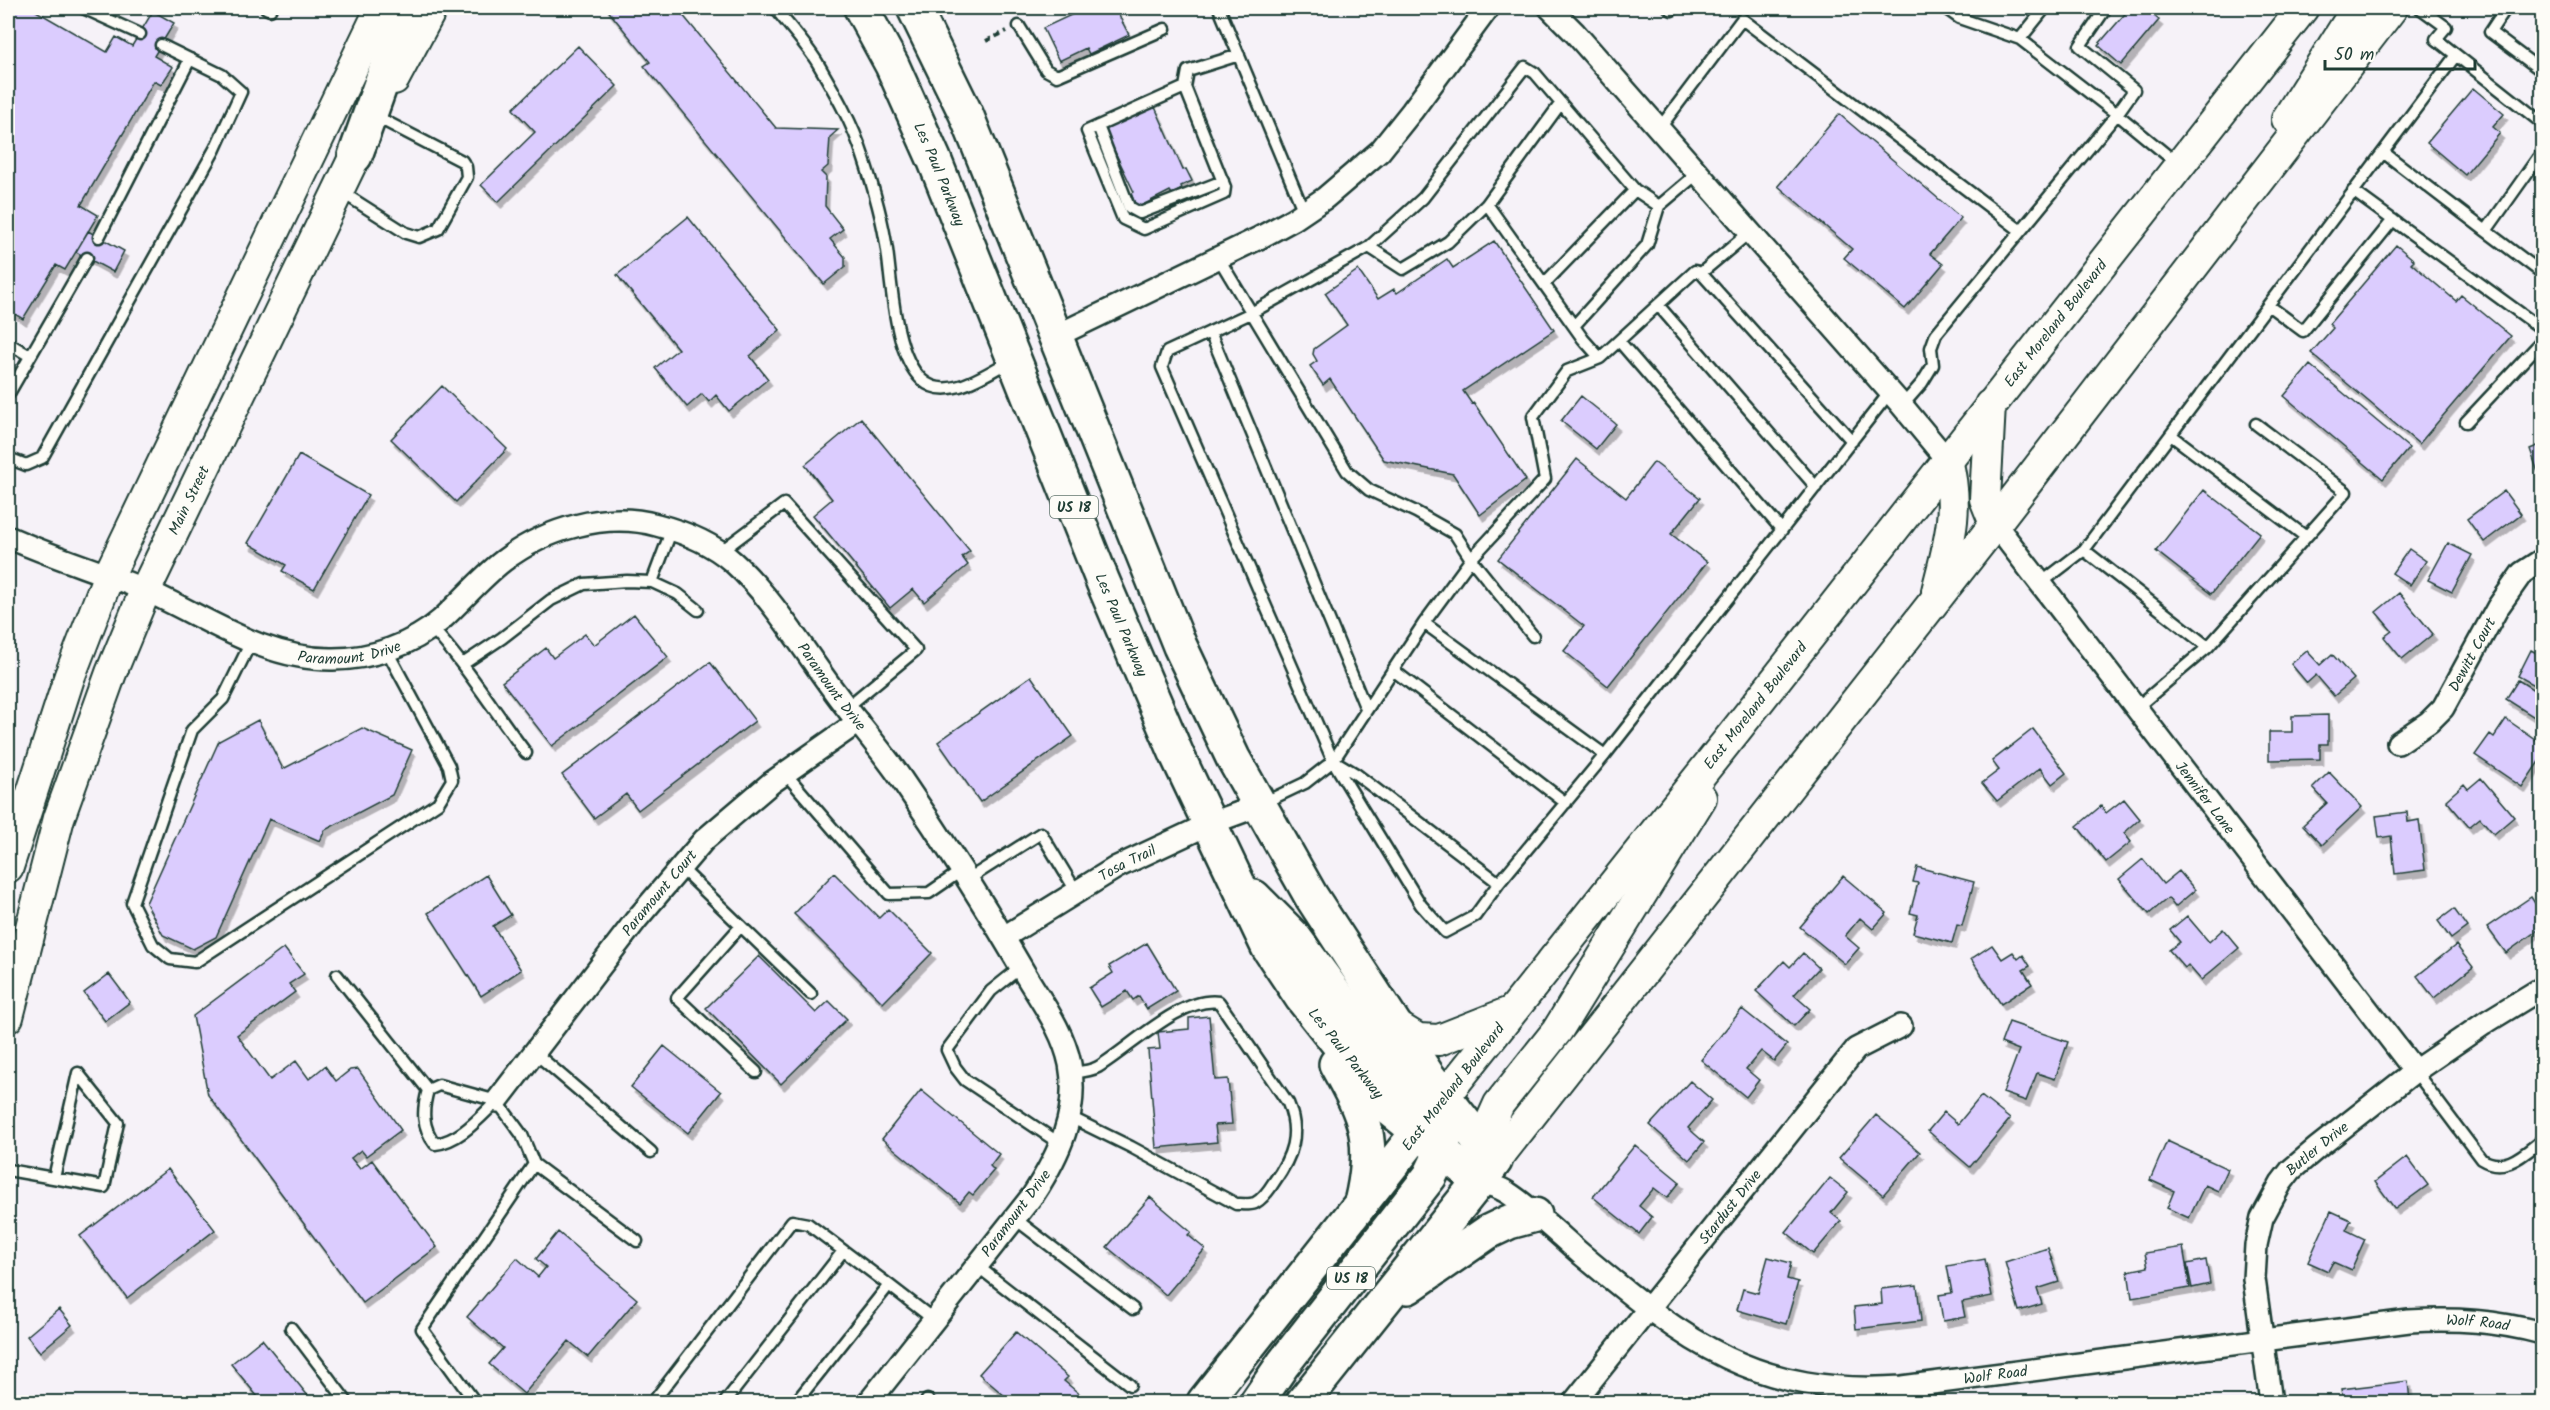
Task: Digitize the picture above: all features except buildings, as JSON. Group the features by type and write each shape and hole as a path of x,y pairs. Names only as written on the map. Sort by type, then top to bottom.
{"main road":[{"path":"8,867 18,796 69,678 108,576 381,8"},
{"path":"355,156 372,114 408,8"},
{"path":"372,114 432,8"},
{"name":"Les Paul Parkway","path":"861,8 892,65 936,166 1103,582 1177,755 1268,947 1302,998 1391,1110 1436,1126 1488,1167"},
{"name":"Les Paul Parkway","path":"914,8 966,114 1180,646 1233,758 1258,806 1311,896 1428,1076 1436,1126 1488,1167"},
{"name":"East Moreland Boulevard","path":"1204,1402 1360,1207 1436,1126 1512,1011 1737,729 2303,8"},
{"path":"2240,207 2272,142 2357,8"},
{"path":"1303,1402 1995,524 2392,8"},
{"name":"Main Street","path":"8,1017 59,818 111,673 146,591 355,156"},
{"path":"936,166 972,198 1018,308 1029,322 1056,336"},
{"path":"1014,359 1051,373 1062,384 1074,408 1123,536 1151,573"},
{"path":"1990,405 1984,499 1995,524"},
{"path":"1935,600 1954,513 1953,483 1947,460"},
{"path":"1488,1167 1499,1104 1557,1031 1695,809 1737,729"},
{"path":"18,796 37,807 43,819 22,898 28,938"},
{"path":"1238,880 1294,937 1388,1069 1436,1126"},
{"name":"US 18","path":"1302,998 1356,1100 1365,1129 1370,1151 1368,1176 1360,1207"},
{"path":"1395,1024 1418,1039 1439,1040 1512,1011"},
{"name":"US 18","path":"1257,1402 1283,1364 1422,1188 1436,1126"},
{"path":"1381,1305 1488,1232 1509,1222 1535,1215"}],"street":[{"path":"1056,336 1259,238 1325,198 1380,151 1488,8"},
{"path":"1550,8 1750,232 1947,460"},
{"name":"Paramount Drive","path":"8,537 146,591 251,642 294,654 333,659 357,657 386,650 412,639 431,627 502,562 531,543 548,535 593,522 623,520 653,524 686,534 720,552 754,582 899,775 1004,937 1054,1020 1065,1047 1071,1073 1070,1117 1062,1145 1033,1195 933,1319 875,1400"},
{"name":"Jennifer Lane","path":"1995,524 2415,1071"},
{"name":"Dewitt Court","path":"2398,743 2429,722 2443,708 2498,607 2522,573 2542,560"},
{"name":"Paramount Court","path":"497,1101 679,866 732,814 785,773 852,715"},
{"name":"Tosa Trail","path":"1004,937 1117,867 1209,824 1258,806"},
{"name":"Butler Drive","path":"2271,1402 2254,1280 2256,1245 2262,1218 2270,1202 2291,1170 2415,1071 2488,1021 2542,988"},
{"name":"Stardust Drive","path":"1574,1402 1856,1049 1901,1026"},
{"name":"Wolf Road","path":"1488,1167 1535,1215 1647,1309 1711,1351 1760,1372 1806,1384 1832,1388 1872,1389 1903,1395 2263,1340 2409,1321 2456,1318 2487,1321 2542,1333"}],"lane":[{"path":"83,8 140,34"},
{"path":"266,8 270,10 271,8"},
{"path":"775,8 816,61 863,156 887,249 896,323 907,357 923,381 941,389 965,385 1014,359"},
{"path":"1219,8 1304,212"},
{"path":"1669,8 1672,10 1675,8"},
{"path":"1945,8 1959,18 2020,39 2179,165"},
{"path":"2020,39 2045,8"},
{"path":"1659,206 1635,190 1561,103 1535,74 1525,67 1423,198 1369,247 1251,313 1167,352 1162,367 1333,761 1420,905 1445,932 1475,916 1852,441 1896,399 1922,383 1933,365 1930,348 1936,334 2117,114 2134,90 2080,46 2106,8"},
{"path":"2420,8 2446,27 2436,39 2542,123"},
{"path":"2506,8 2490,32 2542,71"},
{"path":"1659,129 1742,19 2021,231"},
{"path":"1019,26 1046,70 1057,76 1165,29"},
{"path":"8,458 26,465 42,458 214,149 241,92 222,75 161,45"},
{"path":"2041,583 2084,550 2456,55"},
{"path":"1185,87 1087,131 1123,219 1144,229 1224,194 1224,184 1185,87 1188,71 1239,56"},
{"path":"99,237 190,59"},
{"path":"1369,247 1403,268 1448,242 1488,204 1561,103"},
{"path":"339,190 406,233 419,237 438,229 467,177 466,167 462,161 372,114"},
{"path":"1098,126 1129,207 1140,213 1224,184"},
{"path":"2383,152 2542,273"},
{"path":"2486,231 2542,152"},
{"path":"1574,326 1647,245 1659,206 1698,173"},
{"path":"1544,284 1635,190"},
{"path":"2354,191 2542,329"},
{"path":"1488,204 1574,326 1600,358"},
{"path":"2268,305 2303,331 2393,220"},
{"path":"1701,273 1750,232"},
{"path":"1218,257 1347,471 1370,490 1455,534 1471,559 1533,636"},
{"path":"8,395 87,258"},
{"path":"1258,806 1305,783 1333,761 1424,623 1471,559 1545,479 1533,417 1567,371 1600,358 1695,271 1701,273 1852,441"},
{"path":"1658,305 1816,487"},
{"path":"1210,332 1366,709"},
{"path":"1619,341 1782,530"},
{"path":"2466,422 2542,341"},
{"path":"8,343 30,356"},
{"path":"2136,708 2208,646 2346,492 2256,424"},
{"path":"2171,435 2306,537"},
{"path":"720,552 784,504 916,650 852,715"},
{"path":"652,582 672,529"},
{"path":"2084,550 2208,646"},
{"path":"463,664 502,638 551,600 584,584 627,580 652,582 678,594 698,610"},
{"path":"1424,623 1605,755"},
{"path":"431,627 463,664 494,712 526,753"},
{"path":"251,642 223,699 192,730 132,903 153,945 170,959 195,962 438,803 452,780 449,766 386,650"},
{"path":"1393,670 1566,803"},
{"path":"1333,761 1356,774 1499,883"},
{"path":"785,773 889,894 929,893 1041,833 1076,891"},
{"path":"679,866 811,994"},
{"path":"741,926 677,998 756,1072"},
{"path":"1021,967 991,991 947,1050 955,1067 965,1080 1062,1145"},
{"path":"337,975 428,1090"},
{"path":"1070,1117 1236,1204 1254,1204 1268,1192 1288,1162 1295,1136 1295,1118 1288,1103 1220,1002 1207,1000 1155,1024 1096,1068 1071,1073"},
{"path":"534,1052 651,1152"},
{"path":"2415,1071 2481,1160 2491,1165 2505,1165 2542,1140"},
{"path":"8,1170 54,1178 104,1186 118,1123 78,1073 54,1178"},
{"path":"428,1090 439,1085 497,1101 522,1135 534,1164 637,1241"},
{"path":"428,1090 423,1108 426,1132 435,1144 447,1143 462,1133 497,1101"},
{"path":"475,1402 422,1329 534,1164"},
{"path":"1014,1218 1133,1309"},
{"path":"653,1402 792,1221 808,1224 933,1319"},
{"path":"724,1402 843,1251"},
{"path":"976,1265 1130,1385"},
{"path":"796,1402 889,1285"},
{"path":"291,1328 346,1402"}],"path":[{"path":"986,41 1008,31"}]}
